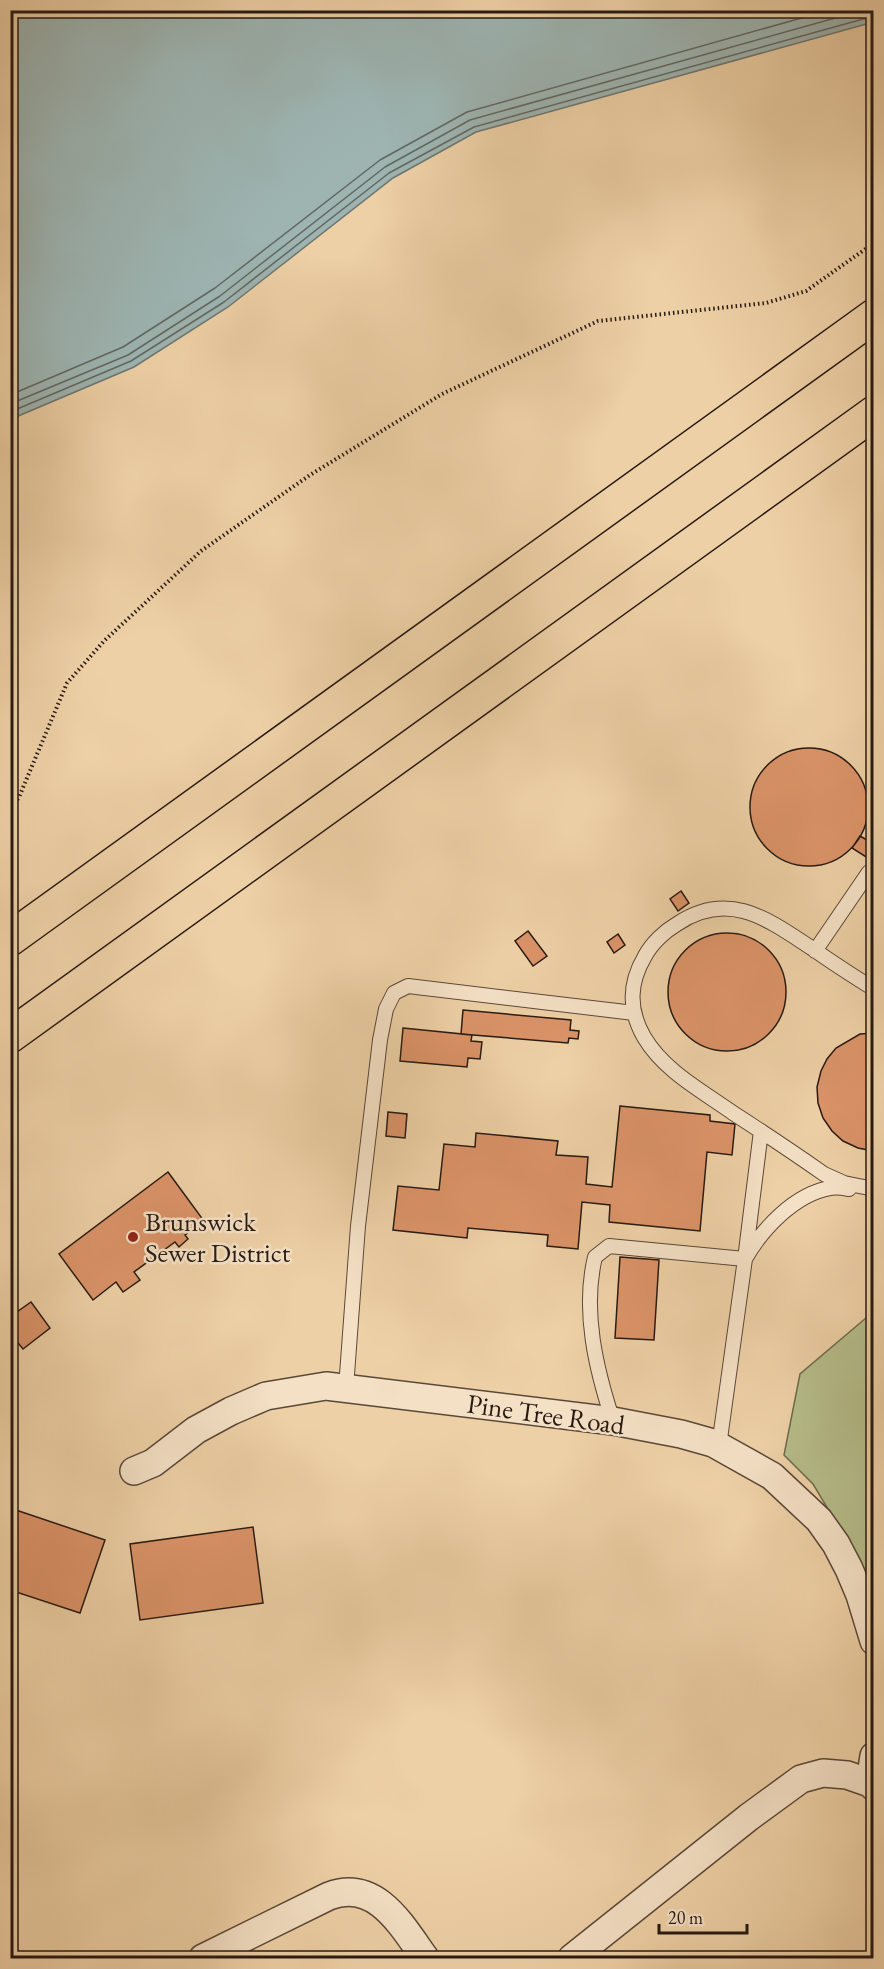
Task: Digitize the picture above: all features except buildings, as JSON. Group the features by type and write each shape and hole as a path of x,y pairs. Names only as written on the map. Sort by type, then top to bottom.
{"highway":[{"path":"10,939 873,316"},
{"path":"10,1036 873,412"}],"street":[{"name":"Pine Tree Road","path":"134,1471 153,1463 196,1430 266,1396 326,1386 613,1421 681,1434 719,1446 772,1476 819,1520 836,1544 861,1595 873,1641"},
{"path":"572,1959 749,1817 801,1779 823,1773 847,1775 872,1785 873,1756"},
{"path":"203,1959 329,1896 349,1891 370,1897 381,1904 396,1918 425,1959"}],"lane":[{"path":"815,951 869,872"},
{"path":"871,1189 844,1183 824,1174 688,1082 663,1061 645,1038 634,1013 631,995 635,975 646,954 667,930 687,917 711,909 735,909 770,920 873,989"},
{"path":"346,1388 358,1226 380,1040 386,1010 394,993 408,986 634,1013"},
{"path":"719,1446 761,1131"},
{"path":"745,1259 760,1237 804,1197 831,1188 871,1189"},
{"path":"613,1421 599,1379 591,1320 589,1282 595,1257 609,1246 745,1259"}],"path":[{"path":"10,811 19,796 67,682 104,641 201,551 310,475 442,394 598,321 766,303 806,291 873,243"}],"green space":[{"path":"873,1312 873,1591 852,1549 813,1484 784,1455 800,1374"}],"water":[{"path":"11,10 873,10 874,22 476,132 393,178 228,307 134,367 11,419"}],"place":[{"name":"Brunswick Sewer District","path":"133,1237"}]}
